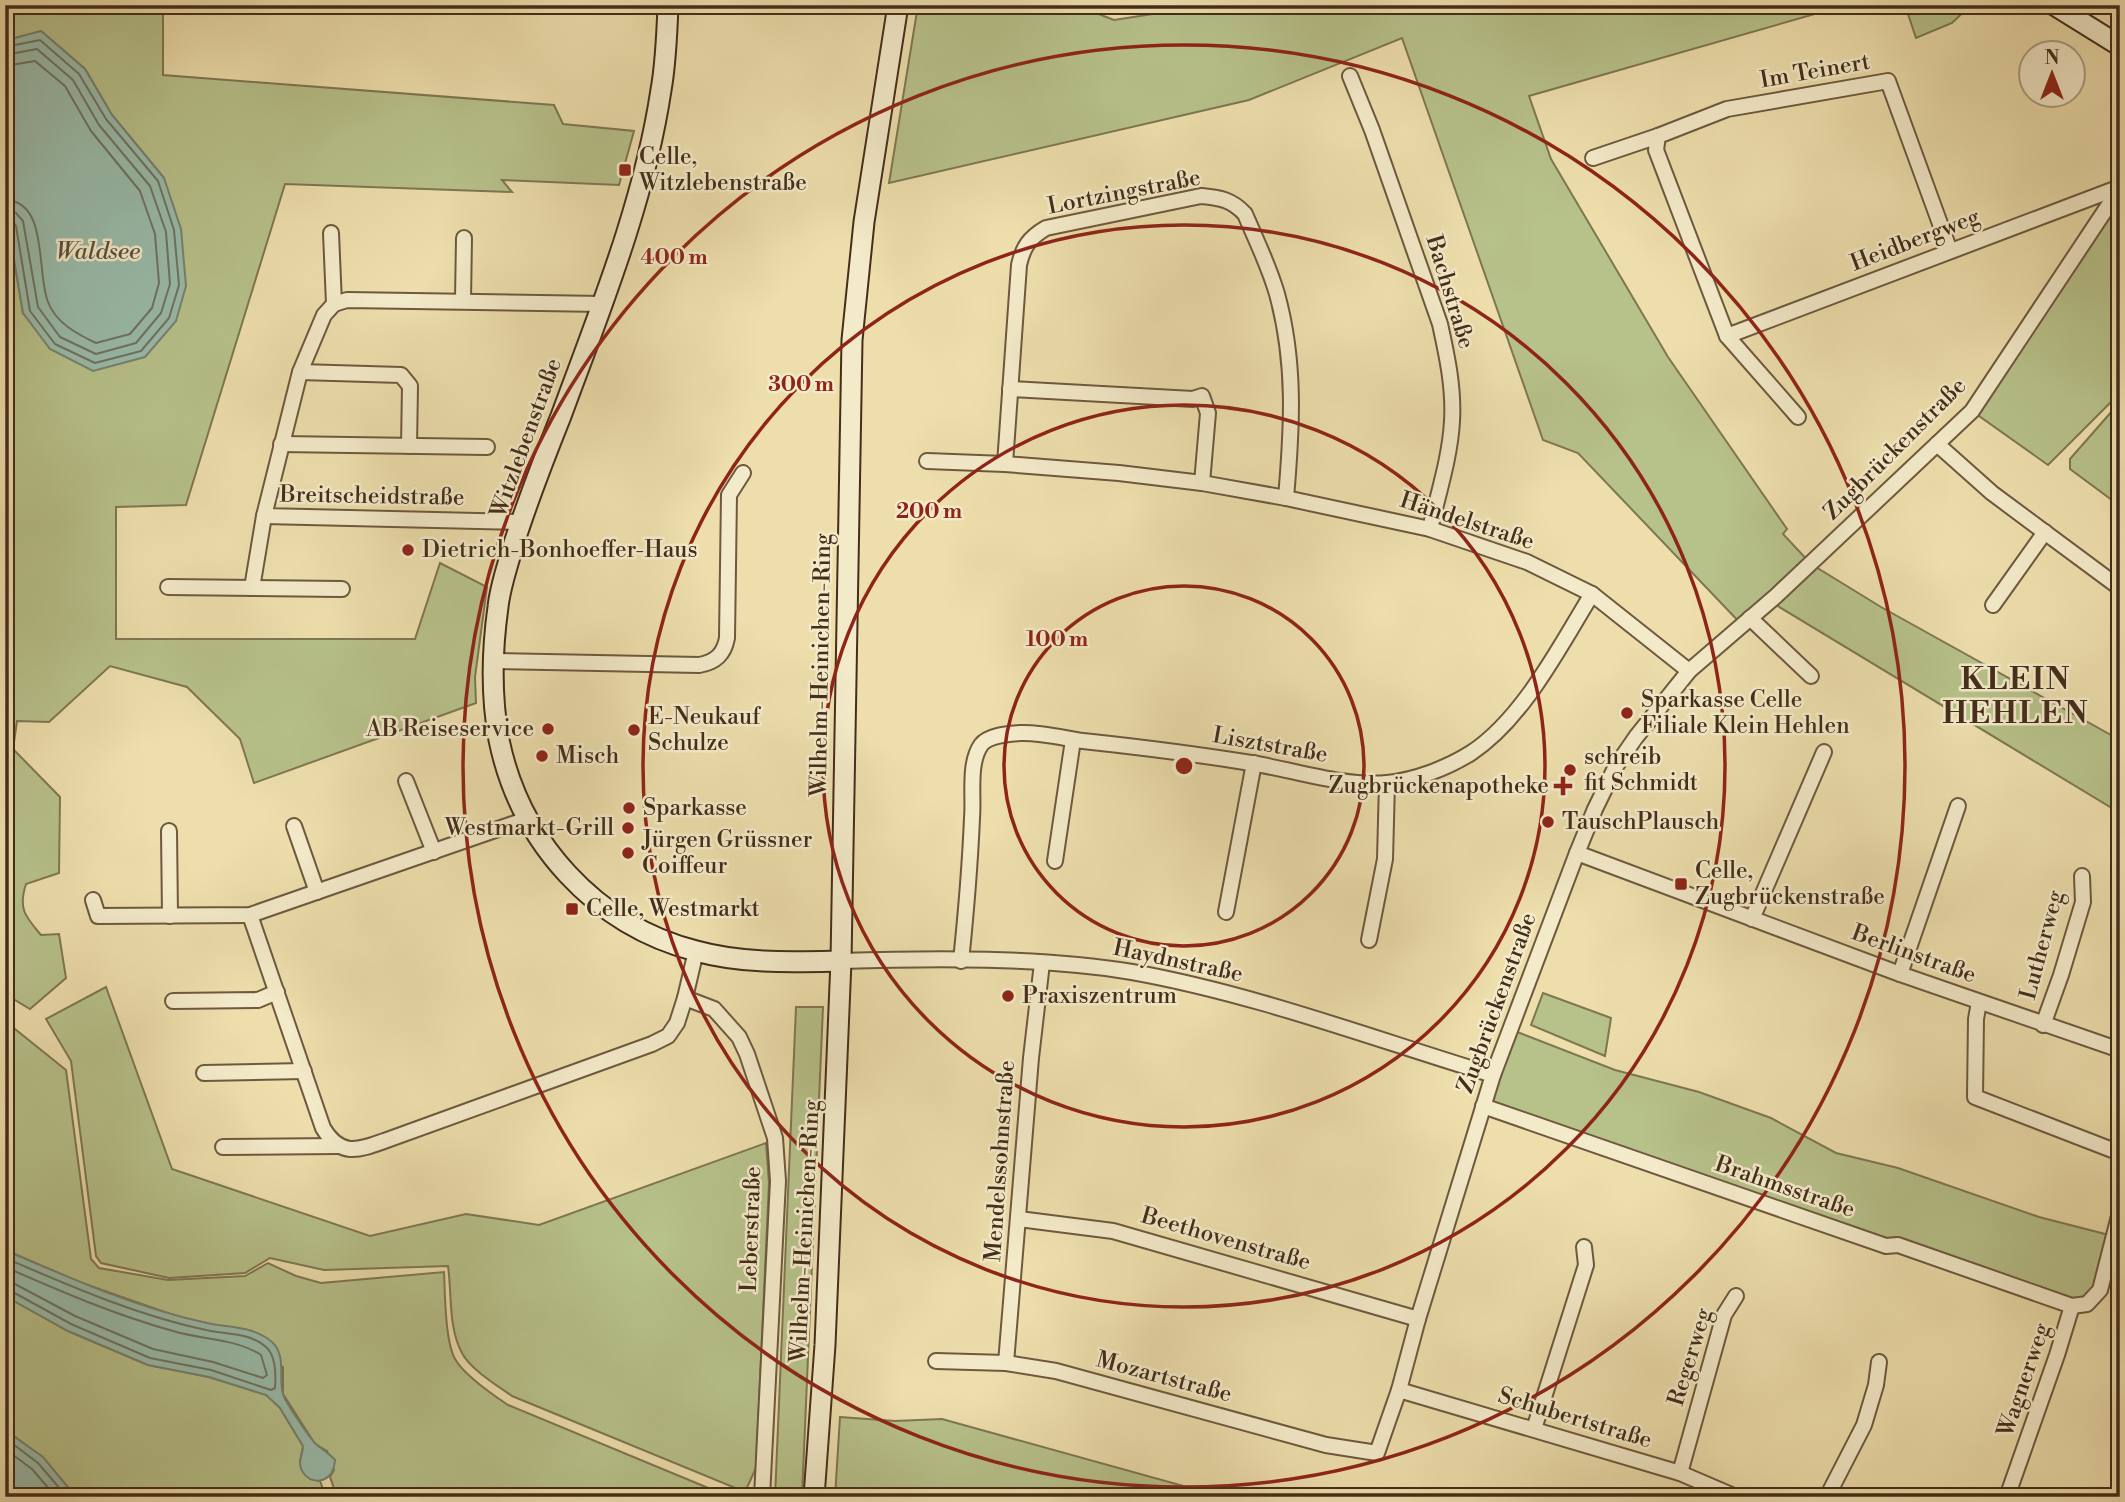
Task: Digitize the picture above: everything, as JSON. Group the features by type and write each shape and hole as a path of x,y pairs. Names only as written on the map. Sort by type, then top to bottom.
{"main road":[{"name":"Witzlebenstraße","path":"668,5 659,107 640,186 603,304 520,522 498,606 494,701 499,739 513,788 527,819 565,874 586,894 628,923 656,938 695,951 729,958 760,961 841,961"},
{"name":"Wilhelm-Heinichen-Ring","path":"814,1497 827,1305 841,961 852,340 864,222 898,5"},
{"path":"2053,5 2120,46"}],"street":[{"name":"Bachstraße","path":"1350,76 1372,130 1431,298 1447,356 1452,422 1430,529"},
{"name":"Im Teinert","path":"1592,158 1727,109 1888,81 1951,251"},
{"path":"1658,136 1656,149 1727,336 1798,417"},
{"name":"Heidbergweg","path":"1727,336 2120,188"},
{"name":"Zugbrückenstraße","path":"1377,1453 1399,1390 1493,1075 1594,809 1621,759 1689,671 1776,596 1972,411 2120,188"},
{"name":"Lortzingstraße","path":"1005,464 1019,265 1023,249 1032,237 1046,228 1201,197 1224,198 1236,204 1245,214 1276,292 1285,330 1293,407 1286,498"},
{"path":"331,233 334,304 347,300 463,300 603,304"},
{"path":"463,300 464,238"},
{"name":"Breitscheidstraße","path":"252,588 264,516 300,372 324,315 334,304"},
{"path":"300,372 401,375 410,386 409,446"},
{"path":"1010,389 1193,399 1202,396 1208,413 1202,483"},
{"path":"281,444 487,447"},
{"path":"1937,444 1992,493 2120,589"},
{"name":"Händelstraße","path":"927,461 1119,473 1202,483 1430,529 1527,562 1592,594 1689,671"},
{"path":"494,661 699,665 718,659 726,647 727,638 729,495 743,473"},
{"name":"Breitscheidstraße","path":"264,516 520,522"},
{"path":"1993,605 2045,532"},
{"path":"168,587 342,589"},
{"name":"Lisztstraße","path":"961,961 974,771 977,753 983,742 996,736 1022,733 1153,748 1254,763 1332,779 1387,783 1433,772 1471,753 1495,734 1518,710 1592,594"},
{"path":"1750,618 1811,676"},
{"path":"1055,861 1073,740"},
{"path":"1752,919 1824,752"},
{"path":"1226,912 1254,763"},
{"path":"406,781 434,852"},
{"path":"1369,940 1385,859 1387,783"},
{"path":"1900,974 1958,806"},
{"path":"93,900 98,916 250,915 527,819"},
{"path":"294,826 317,892"},
{"path":"169,831 170,916"},
{"name":"Berlinstraße","path":"1577,853 1900,974 2120,1050"},
{"name":"Lutherweg","path":"2043,1025 2062,975 2083,902 2082,876"},
{"path":"250,915 323,1128 338,1146"},
{"path":"223,1147 363,1148 652,1044 668,1036 677,1023 695,951"},
{"name":"Haydnstraße","path":"841,961 1042,963 1131,972 1212,989 1493,1075"},
{"name":"Mendelssohnstraße","path":"1006,1363 1031,1058 1042,963"},
{"path":"173,1001 258,1000 277,992"},
{"name":"Leberstraße","path":"685,998 714,1010 739,1037 775,1138 778,1181 762,1497"},
{"path":"1979,1002 1976,1019 1975,1097 2120,1153"},
{"path":"204,1073 304,1071"},
{"name":"Brahmsstraße","path":"1483,1106 1886,1246 1898,1245 2072,1306"},
{"name":"Wagnerweg","path":"2007,1497 2072,1306 2087,1304 2100,1290 2120,1212"},
{"name":"Beethovenstraße","path":"1019,1219 1113,1231 1418,1319"},
{"path":"1534,1429 1586,1265 1584,1247"},
{"name":"Regerweg","path":"1680,1473 1724,1315 1736,1297"},
{"name":"Mozartstraße","path":"936,1361 1006,1363 1056,1371 1326,1445 1377,1453"},
{"path":"1827,1497 1864,1425 1876,1385 1879,1362"},
{"name":"Schubertstraße","path":"1399,1390 1680,1473 1736,1497"}],"green space":[{"path":"5,5 163,5 163,75 554,105 563,124 634,131 619,185 502,180 512,192 285,184 186,505 116,507 116,639 415,639 440,563 487,587 475,677 476,703 254,783 240,739 187,687 110,666 49,722 17,721 13,749 60,797 59,873 26,884 23,906 27,917 41,935 59,934 66,978 30,1009 5,994 5,206 23,313 164,178 112,115 85,69 41,31 7,40 5,44"},
{"path":"918,5 1075,5 1114,20 1211,5 1846,5 1529,96 1551,159 1668,357 1787,529 1783,534 1811,564 1881,607 2120,740 2120,813 1771,602 1744,627 1578,453 1543,440 1402,38 1249,100 889,183"},
{"path":"1905,5 1971,5 1952,23 1916,38"},
{"path":"2120,202 2120,393 2048,465 1972,411"},
{"path":"2120,402 2120,506 2070,469 2070,459"},
{"path":"106,987 172,1169 370,1236 466,1214 539,1225 766,1143 769,1183 756,1468 745,1492 512,1396 485,1377 466,1359 454,1332 448,1266 324,1270 270,1258 245,1273 169,1278 101,1263 96,1256 71,1061 46,1019"},
{"path":"1543,993 1611,1018 1605,1056 1531,1025"},
{"path":"796,1007 823,1007 802,1497 775,1497"},
{"path":"5,1021 66,1070 91,1259 99,1268 168,1280 245,1276 268,1263 296,1276 321,1283 444,1272 446,1317 452,1351 459,1365 479,1384 508,1405 730,1497 337,1497 330,1477 334,1470 327,1451 315,1444 283,1394 283,1367 210,1324 176,1316 79,1282 5,1250"},
{"path":"1512,1030 1615,1070 1699,1092 1771,1118 1836,1153 1898,1168 2039,1217 2113,1236 2100,1290 2072,1306 1483,1106"},
{"path":"5,1296 68,1331 148,1365 209,1377 267,1395 280,1408 303,1446 300,1462 310,1479 320,1481 326,1497 76,1497 43,1460 5,1430"},
{"path":"840,1417 895,1421 942,1419 1223,1497 835,1497"}],"water":[{"name":"Waldsee","path":"41,31 85,69 112,115 164,178 181,229 186,286 176,321 145,357 93,371 50,349 23,313 5,206 5,44 7,40"},
{"path":"5,1250 129,1301 181,1317 249,1330 265,1337 277,1348 283,1394 288,1403 312,1439 335,1460 329,1476 317,1481 306,1476 300,1463 303,1446 280,1408 266,1395 209,1377 148,1365 68,1331 5,1296"},
{"path":"5,1430 43,1457 76,1497 5,1497"}],"place":[{"name":"Celle, Witzlebenstraße","path":"625,170"},
{"name":"Dietrich-Bonhoeffer-Haus","path":"408,550"},
{"name":"Sparkasse Celle Filiale Klein Hehlen","path":"1627,713"},
{"name":"AB Reiseservice","path":"548,729"},
{"name":"E-Neukauf Schulze","path":"634,730"},
{"name":"Misch","path":"542,756"},
{"name":"schreib fit Schmidt","path":"1570,770"},
{"name":"Zugbrückenapotheke","path":"1563,786"},
{"name":"Sparkasse","path":"629,808"},
{"name":"TauschPlausch","path":"1548,822"},
{"name":"Westmarkt-Grill","path":"628,828"},
{"name":"Jürgen Grüssner Coiffeur","path":"628,853"},
{"name":"Celle, Zugbrückenstraße","path":"1681,884"},
{"name":"Celle, Westmarkt","path":"572,909"},
{"name":"Praxiszentrum","path":"1008,996"}],"district":[{"name":"KLEIN HEHLEN","path":"2016,697"}]}
